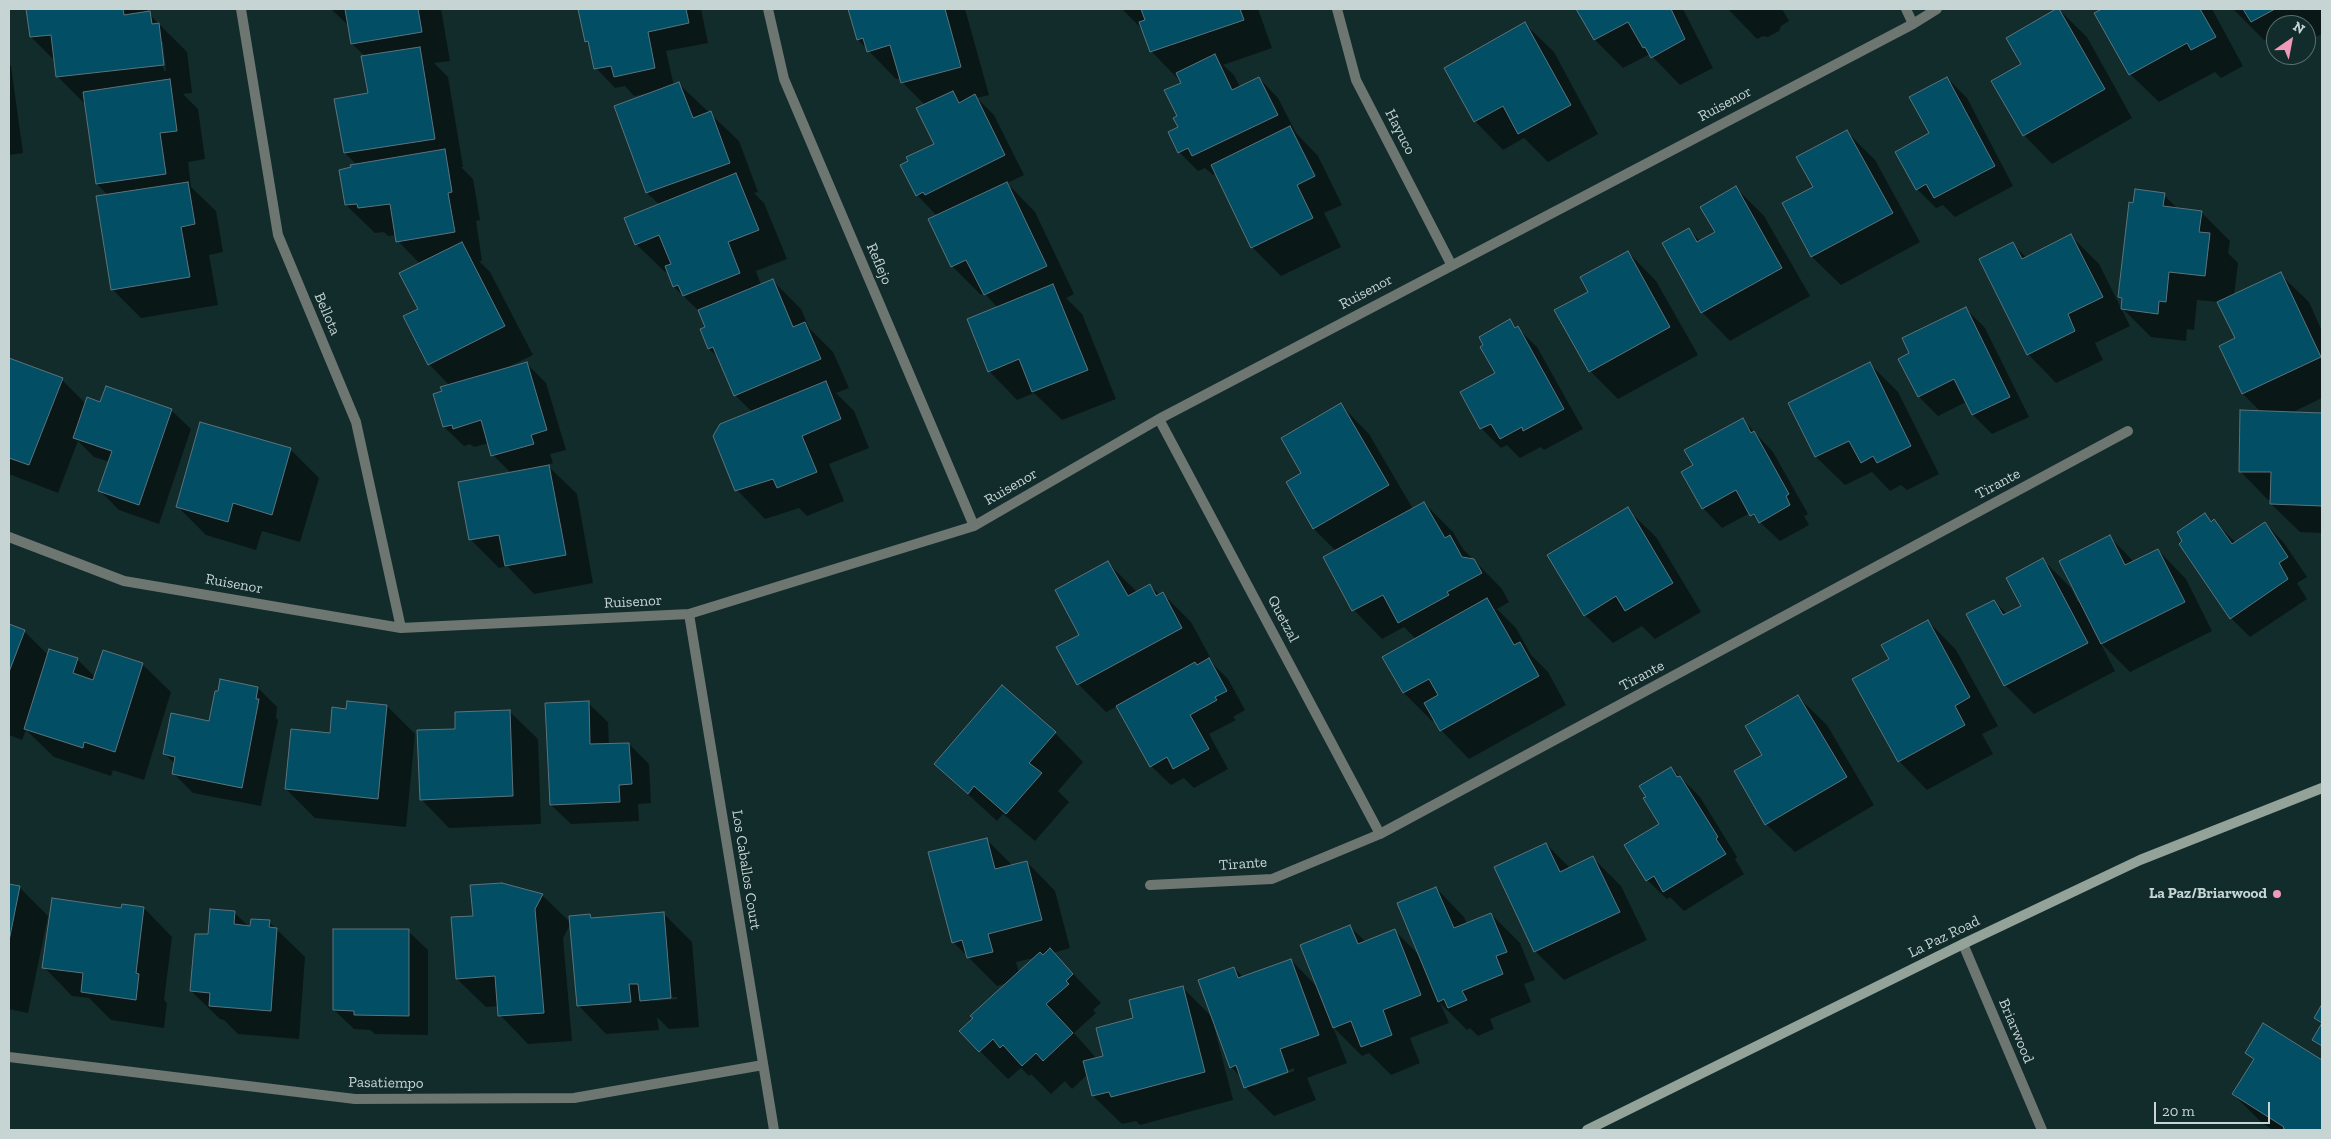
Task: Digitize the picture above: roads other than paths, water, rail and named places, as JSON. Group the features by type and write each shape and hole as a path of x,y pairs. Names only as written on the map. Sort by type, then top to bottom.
{"main road":[{"name":"La Paz Road","path":"1587,1130 1963,944 2140,860 2322,788"}],"street":[{"name":"Bellota","path":"241,9 278,235 356,422 401,628"},
{"name":"Reflejo","path":"768,9 784,79 974,526"},
{"name":"Hayuco","path":"1337,9 1356,80 1451,264"},
{"path":"1906,9 1913,24"},
{"name":"Ruisenor","path":"9,537 124,581 401,628 689,614 974,526 1159,419 1451,264 1913,24 1937,9"},
{"name":"Quetzal","path":"1159,419 1380,834"},
{"name":"Tirante","path":"1150,885 1272,879 1380,834 2128,431"},
{"name":"Los Caballos Court","path":"689,614 774,1130"},
{"name":"Briarwood","path":"1963,944 2042,1130"},
{"name":"Pasatiempo","path":"9,1057 355,1099 574,1098 763,1065"}],"place":[{"name":"La Paz/Briarwood","path":"2277,894"}]}
